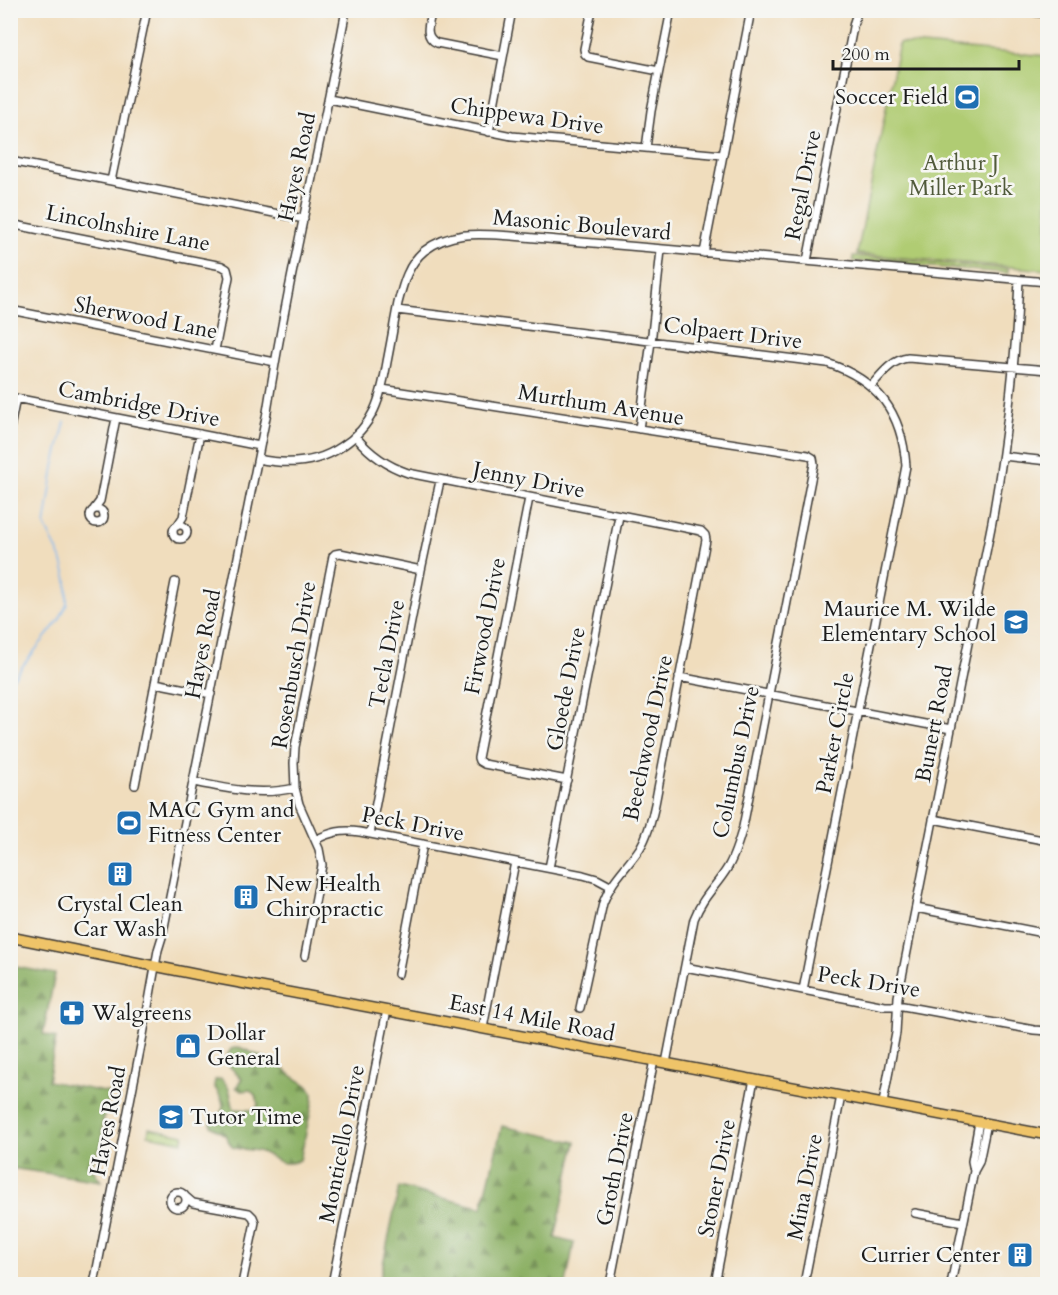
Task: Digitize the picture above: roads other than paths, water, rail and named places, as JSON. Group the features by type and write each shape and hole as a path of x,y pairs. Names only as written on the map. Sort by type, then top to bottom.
{"main road":[{"name":"East 14 Mile Road","path":"11,940 1047,1135"}],"street":[{"path":"111,181 147,10"},
{"name":"Hayes Road","path":"94,1284 158,950 194,782 346,10"},
{"path":"432,10 428,32 432,41 503,56"},
{"path":"489,132 512,10"},
{"path":"592,10 584,49 588,57 659,70"},
{"path":"646,148 671,10"},
{"path":"704,253 752,10"},
{"name":"Regal Drive","path":"807,261 858,10"},
{"path":"1020,10 1046,12"},
{"name":"Chippewa Drive","path":"329,99 489,132 537,139 723,155"},
{"path":"10,161 304,219"},
{"name":"Lincolnshire Lane","path":"10,224 222,266 227,269 229,277 215,350"},
{"name":"Masonic Boulevard","path":"258,459 284,463 311,460 327,456 356,437 374,413 382,389 405,278 414,262 425,250 456,236 480,234 1047,282"},
{"path":"639,429 662,250"},
{"name":"Bunert Road","path":"883,1103 896,1034 897,1006 1003,456 1019,280"},
{"name":"Sherwood Lane","path":"10,310 275,362"},
{"name":"Colpaert Drive","path":"397,310 827,363 849,371 871,386"},
{"path":"871,386 900,359 920,358 1047,370"},
{"name":"Parker Circle","path":"803,990 906,466 903,440 896,418 871,386"},
{"name":"Murthum Avenue","path":"382,389 808,455 813,458"},
{"path":"10,428 13,398"},
{"name":"Cambridge Drive","path":"13,398 260,446"},
{"path":"100,501 90,517 96,523 104,516 100,501 116,418"},
{"path":"183,517 186,536 177,539 173,531 183,517 200,434"},
{"name":"Jenny Drive","path":"356,437 368,450 390,466 408,473 701,531 705,535"},
{"path":"1003,456 1047,461"},
{"name":"Columbus Drive","path":"666,1062 692,928 702,901 728,867 739,843 814,464 813,458"},
{"name":"Tecla Drive","path":"370,834 440,481"},
{"name":"Firwood Drive","path":"529,498 478,754 479,761 484,764 567,780"},
{"path":"94,509 102,512"},
{"name":"Gloede Drive","path":"549,868 619,516"},
{"path":"177,526 182,525 186,528"},
{"name":"Beechwood Drive","path":"580,1008 603,903 610,886 640,849 650,827 706,540 705,535"},
{"name":"Rosenbusch Drive","path":"305,956 322,865 321,854 299,804 295,788 295,747 332,559 334,554 340,553 421,570"},
{"path":"135,784 175,582"},
{"path":"680,677 951,729"},
{"path":"155,683 211,694"},
{"path":"194,782 243,791 271,792 295,788"},
{"path":"933,819 1047,841"},
{"name":"Peck Drive","path":"315,840 337,831 348,830 583,875 610,886"},
{"path":"398,974 423,844"},
{"path":"483,1028 515,862"},
{"path":"916,908 1047,934"},
{"name":"Peck Drive","path":"685,967 885,1006 903,1006 1047,1031"},
{"name":"Monticello Drive","path":"333,1283 387,1010"},
{"name":"Groth Drive","path":"610,1284 654,1060"},
{"name":"Stoner Drive","path":"715,1284 754,1079"},
{"name":"Mina Drive","path":"804,1284 841,1096"},
{"path":"951,1284 974,1171 979,1162 983,1122"},
{"path":"185,1201 249,1213 254,1217 255,1222 242,1284"},
{"path":"915,1213 963,1222"},
{"path":"333,1283 350,1284"}],"waterway":[{"path":"10,682 59,620 67,604 67,580 61,558 45,526 54,467 65,422"}],"place":[{"name":"Soccer Field","path":"967,97"},
{"name":"Maurice M. Wilde Elementary School","path":"1016,622"},
{"name":"MAC Gym and Fitness Center","path":"129,823"},
{"name":"Crystal Clean Car Wash","path":"120,874"},
{"name":"New Health Chiropractic","path":"246,897"},
{"name":"Walgreens","path":"72,1013"},
{"name":"Dollar General","path":"188,1046"},
{"name":"Tutor Time","path":"171,1117"},
{"name":"Currier Center","path":"1020,1255"}],"park label":[{"name":"Arthur J Miller Park","path":"961,176"}]}
